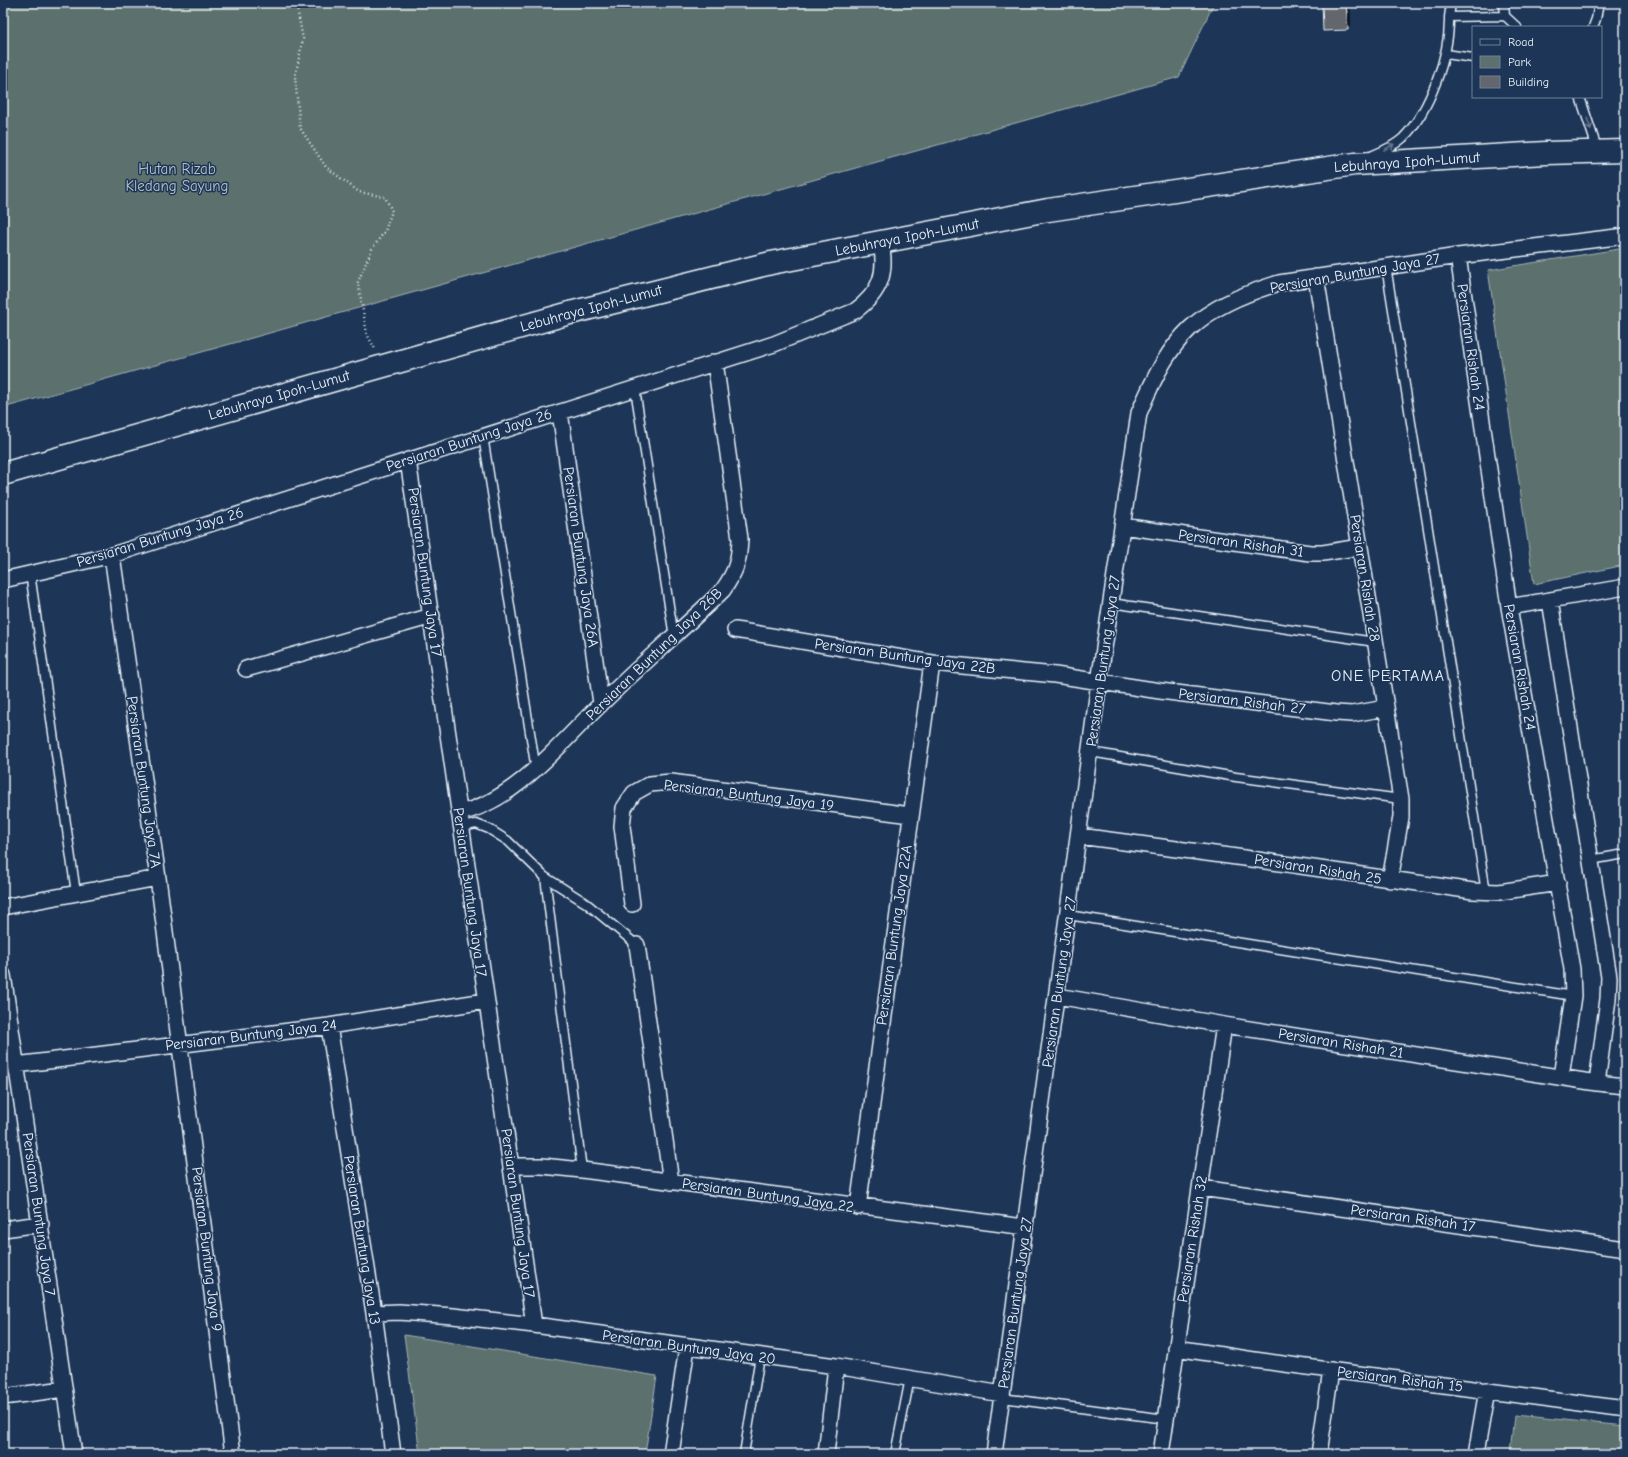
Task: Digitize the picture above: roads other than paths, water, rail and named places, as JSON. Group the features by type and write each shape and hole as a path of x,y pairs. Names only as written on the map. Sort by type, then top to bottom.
{"highway":[{"name":"Lebuhraya Ipoh-Lumut","path":"3,474 570,313 705,278 771,263 1048,210 1355,164 1546,152 1625,151"},
{"name":"Lebuhraya Ipoh-Lumut","path":"1190,189 1450,171 1625,164"}],"street":[{"name":"Persiaran Buntung Jaya 27","path":"994,1454 1091,752 1099,682 1138,413 1154,376 1176,342 1197,320 1250,292 1279,283 1458,256 1625,236"},
{"name":"Persiaran Buntung Jaya 26","path":"3,580 112,555 774,344 855,311 870,298 881,280 884,270 882,242"},
{"name":"Persiaran Rishah 24","path":"1458,256 1509,607 1572,969 1573,996 1561,1077"},
{"name":"Persiaran Rishah 28","path":"1316,277 1401,799 1401,817 1390,880"},
{"name":"Persiaran Buntung Jaya 26B","path":"460,820 472,811 490,802 536,770 601,703 723,590 734,573 739,558 740,539 715,362"},
{"name":"Persiaran Buntung Jaya 26A","path":"560,412 601,703"},
{"name":"Persiaran Buntung Jaya 17","path":"408,460 432,616 486,1002 512,1166 534,1325"},
{"name":"Persiaran Rishah 31","path":"1122,526 1310,553 1323,553 1360,547"},
{"name":"Persiaran Buntung Jaya 7A","path":"3,907 158,878 112,555"},
{"path":"1509,607 1625,587"},
{"path":"1550,600 1609,977 1608,999 1597,1083"},
{"path":"246,669 432,616"},
{"name":"Persiaran Buntung Jaya 22B","path":"735,630 932,663 1055,675 1099,682"},
{"name":"Persiaran Buntung Jaya 22A","path":"858,1207 932,663"},
{"name":"Persiaran Rishah 27","path":"1099,682 1336,713 1352,714 1386,708"},
{"name":"Persiaran Buntung Jaya 19","path":"632,904 622,826 624,808 634,792 650,784 671,782 910,816"},
{"name":"Persiaran Rishah 25","path":"1079,836 1486,892 1499,892 1558,883"},
{"name":"Persiaran Buntung Jaya 9","path":"158,878 233,1454"},
{"path":"637,945 671,1182"},
{"name":"Persiaran Buntung Jaya 7","path":"3,974 74,1454"},
{"name":"Persiaran Rishah 21","path":"1057,996 1224,1025 1597,1083 1625,1086"},
{"name":"Persiaran Buntung Jaya 24","path":"16,1065 329,1026 486,1002"},
{"name":"Persiaran Rishah 32","path":"1161,1454 1224,1025"},
{"name":"Persiaran Buntung Jaya 13","path":"329,1026 374,1313 393,1454"},
{"name":"Persiaran Buntung Jaya 22","path":"512,1166 542,1166 582,1170 858,1207 1025,1227"},
{"name":"Persiaran Rishah 17","path":"1200,1188 1625,1249"},
{"path":"3,1229 41,1224"},
{"name":"Persiaran Buntung Jaya 20","path":"374,1313 399,1312 453,1316 534,1325 687,1347 836,1366 910,1378 1002,1396"},
{"path":"671,1454 687,1347"},
{"name":"Persiaran Rishah 15","path":"1176,1348 1625,1409"},
{"path":"826,1454 836,1366"},
{"path":"1319,1454 1331,1370"},
{"path":"3,1397 64,1389"},
{"path":"1476,1454 1487,1390"}],"lane":[{"path":"1355,164 1389,148 1401,140 1413,127 1425,108 1446,54 1451,3"},
{"path":"1504,3 1505,16 1516,26"},
{"path":"1593,26 1598,3"},
{"path":"1449,17 1505,16"},
{"path":"1446,54 1472,58"},
{"path":"1580,98 1598,151"},
{"path":"1386,266 1486,892"},
{"path":"635,389 674,637"},
{"path":"483,436 536,770"},
{"path":"30,573 76,893"},
{"path":"1111,604 1375,642"},
{"path":"1091,752 1236,777 1401,799"},
{"path":"460,820 489,829 508,841 545,877 586,903 637,945"},
{"path":"1590,860 1625,854"},
{"path":"545,877 582,1170"},
{"path":"1068,916 1573,996"},
{"path":"744,1454 760,1356"},
{"path":"895,1454 910,1378"},
{"name":"Persiaran Buntung Jaya 20","path":"1002,1396 1166,1419"}],"district":[{"name":"ONE PERTAMA","path":"1388,675"}],"park label":[{"name":"Hutan Rizab Kledang Sayung","path":"177,178"}]}
